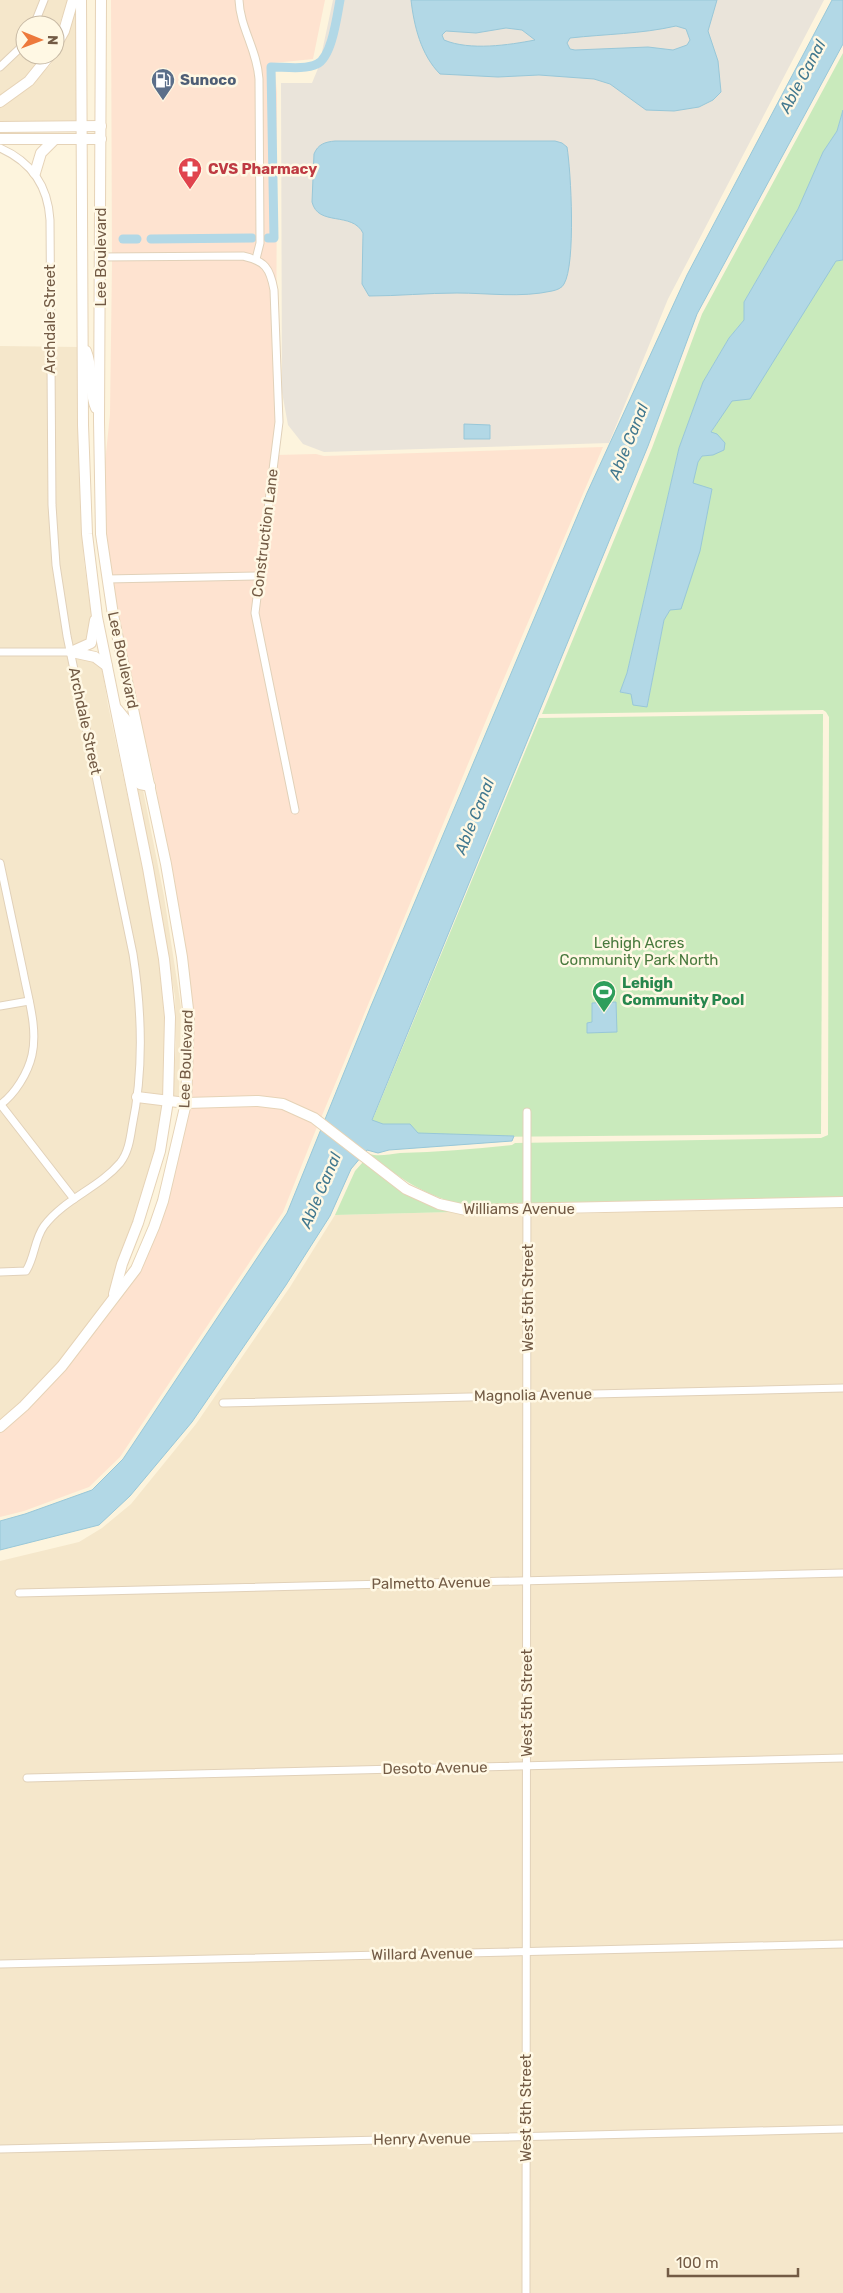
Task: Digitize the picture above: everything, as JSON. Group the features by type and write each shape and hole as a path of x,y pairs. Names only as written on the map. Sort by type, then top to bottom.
{"main road":[{"path":"65,28 73,0"},
{"name":"Lee Boulevard","path":"81,0 85,499 91,581 148,868 170,997 171,1044 168,1101 160,1152 138,1222 122,1264 113,1300"},
{"name":"Lee Boulevard","path":"0,1427 45,1385 136,1269 154,1227 186,1103 189,1045 188,997 166,864 107,580 101,534 99,410 101,0"},
{"path":"0,102 29,81 42,65"},
{"path":"0,127 101,126"},
{"path":"0,139 101,139"},
{"path":"35,173 41,153 55,139"},
{"path":"84,346 91,364 93,400 95,407 99,410"},
{"path":"91,581 107,580"},
{"path":"71,652 86,646 92,641 96,612"},
{"path":"71,652 95,656 107,666"},
{"path":"115,706 126,720 140,784 150,786"},
{"name":"Williams Avenue","path":"137,1097 186,1103 270,1102 282,1104 314,1118 406,1189 439,1204 466,1210 843,1202"}],"street":[{"path":"38,15 44,0"},
{"path":"101,257 231,255 256,259 260,243 258,62 241,19 239,0"},
{"path":"0,67 15,53"},
{"name":"Archdale Street","path":"0,148 23,161 35,173 44,188 49,209 53,532 61,604 138,988 141,1026 137,1097 129,1145 120,1162 55,1215 40,1232 26,1271 0,1272"},
{"name":"Construction Lane","path":"256,259 266,267 271,275 274,290 279,422 255,613 295,810"},
{"path":"107,580 260,576"},
{"path":"0,652 71,652"},
{"path":"0,863 4,897 34,1028 32,1054 25,1074 11,1095 1,1105 74,1199"},
{"path":"0,1006 29,1001"},
{"name":"West 5th Street","path":"526,2293 528,1112"},
{"name":"Magnolia Avenue","path":"223,1403 843,1388"},
{"name":"Palmetto Avenue","path":"19,1593 843,1573"},
{"name":"Desoto Avenue","path":"27,1778 843,1758"},
{"name":"Willard Avenue","path":"0,1964 843,1944"},
{"name":"Henry Avenue","path":"0,2149 843,2129"}],"shaded area":[{"path":"0,0 68,0 63,15 15,15 15,65 36,65 25,78 0,97"},
{"path":"111,0 325,0 313,59 274,63 277,93 276,455 316,454 324,456 603,447 490,711 321,1118 305,1108 270,1097 191,1099 194,1018 187,957 155,782 123,643 108,561 106,534 105,463 110,414 112,263"},
{"path":"333,0 824,0 668,299 609,443 324,452 303,444 288,425 282,392 281,83 312,83 319,66"},
{"path":"75,13 77,30 77,121 0,122 0,107 32,84 50,65 65,65 65,38"},
{"path":"0,346 79,347 80,499 84,562 91,612 88,639 66,652 65,655 68,658 89,659 102,668 108,705 143,869 159,960 166,1043 163,1096 133,1092 132,1101 162,1105 155,1151 133,1221 117,1263 108,1298 58,1363 0,1421"},
{"path":"137,786 143,790 164,896 181,1007 179,1098 173,1097 176,1043 175,997"},
{"path":"257,1105 281,1109 301,1116 317,1127 283,1212 120,1457 89,1487 24,1511 0,1517 0,1433 29,1408 66,1368 116,1305 140,1271 159,1229 190,1108"},
{"path":"843,1207 843,2293 0,2293 0,1561 79,1542 102,1528 131,1504 196,1424 290,1287 335,1215 453,1212 489,1216"}],"green space":[{"path":"843,53 843,110 837,131 823,152 798,209 744,302 744,320 729,338 703,382 679,448 627,673 620,692 631,694 647,707 664,620 670,610 711,489 692,484 698,462 702,456 713,455 711,433 725,409 836,261 843,260 843,1198 467,1206 452,1202 415,1186 392,1172 369,1154 381,1155 456,1150 512,1145 515,1143 821,1138 828,1135 829,717 826,712 823,710 542,714 652,448 702,314"},
{"name":"Lehigh Acres Community Park North","path":"823,714 821,1134 365,1138 539,718"},
{"path":"363,1162 405,1192 453,1212 335,1215 355,1171"}],"water":[{"path":"411,0 717,0 708,31 718,61 721,92 713,100 699,107 674,111 646,110 610,84 594,79 539,75 498,77 440,74 423,49 416,30","holes":["676,26 686,29 690,40 687,45 673,50 648,47 575,50 570,49 567,43 570,38 637,32","506,28 522,30 535,40 502,45 477,46 444,40 442,35 446,31 476,33"]},
{"name":"Able Canal","path":"832,0 843,0 843,44 697,314 648,446 372,1120 383,1124 410,1124 418,1133 514,1136 512,1141 389,1150 378,1153 367,1150 351,1169 330,1216 286,1285 192,1422 130,1496 99,1525 0,1550 0,1521 92,1490 123,1459 287,1213 371,1006 587,493 687,275"},
{"path":"843,110 843,260 836,261 750,399 732,401 711,432 717,434 725,443 724,450 713,455 702,456 698,462 693,483 712,489 700,551 681,609 670,610 664,620 647,707 633,705 631,694 620,692 627,673 679,448 703,382 729,338 744,320 744,302 798,209 823,152 837,131"},
{"path":"335,141 555,141 562,143 567,147 572,217 570,258 568,273 563,285 554,291 528,294 457,293 369,296 362,284 363,233 358,226 351,222 321,214 315,210 312,202 314,154 322,144"},
{"path":"464,424 490,425 490,439 464,439"},
{"name":"Lehigh Community Pool","path":"616,1002 617,1032 587,1033 587,1023 592,1022 592,1003"}],"waterway":[{"path":"268,238 274,238 271,67 307,67 317,64 322,60 330,45 340,0"},
{"path":"151,239 252,238"},
{"path":"123,239 137,239"}],"place":[{"name":"Sunoco","path":"163,101"},
{"name":"CVS Pharmacy","path":"190,190"},
{"name":"Lehigh Community Pool","path":"604,1013"}]}
